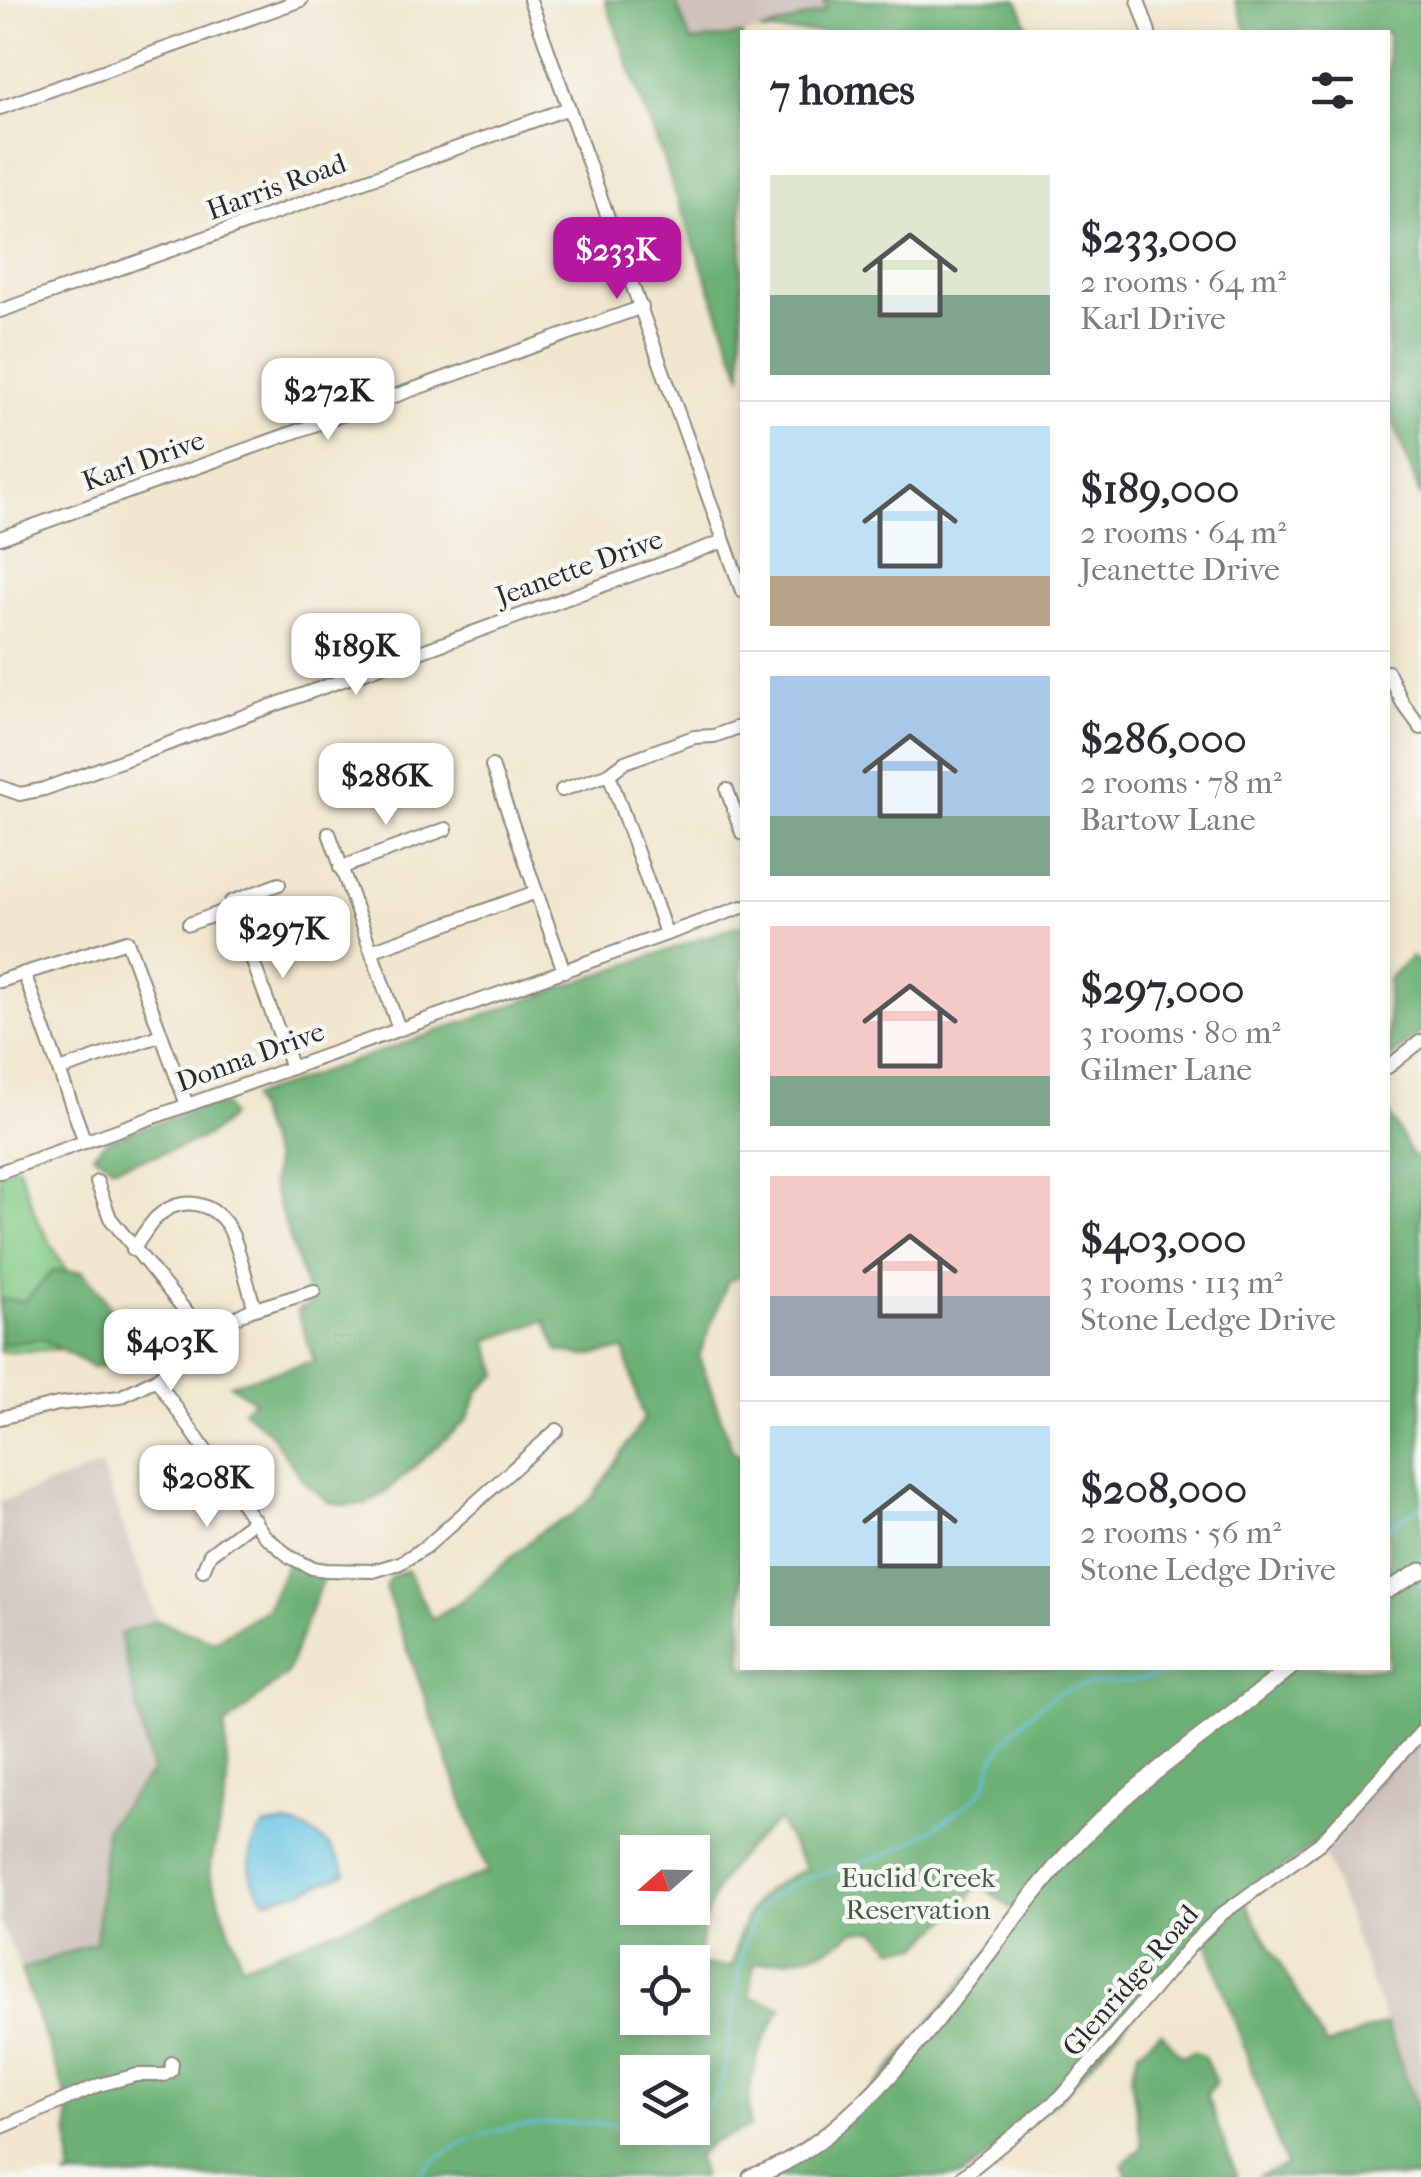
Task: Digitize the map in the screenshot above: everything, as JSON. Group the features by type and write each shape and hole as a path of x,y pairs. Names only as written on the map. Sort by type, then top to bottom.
{"street":[{"path":"0,108 301,0"},
{"path":"530,0 740,585"},
{"path":"1138,0 1149,30"},
{"name":"Harris Road","path":"0,311 569,108"},
{"name":"Karl Drive","path":"0,538 642,307"},
{"name":"Jeanette Drive","path":"0,787 20,794 44,789 724,541"},
{"path":"1390,676 1421,728"},
{"path":"562,790 609,774 626,762 660,749 740,727"},
{"path":"492,766 564,971"},
{"path":"609,774 666,934"},
{"path":"727,790 740,828"},
{"path":"340,868 446,829"},
{"path":"329,833 399,1029"},
{"path":"279,884 231,902 292,1068"},
{"path":"371,951 536,892"},
{"name":"Donna Drive","path":"0,1172 740,907"},
{"path":"189,924 234,908"},
{"path":"0,981 127,941 187,1105"},
{"path":"24,972 85,1142"},
{"path":"60,1070 161,1034"},
{"path":"1390,1065 1421,1041"},
{"path":"97,1182 110,1218 205,1336"},
{"path":"133,1250 155,1219 172,1206 195,1202 216,1211 231,1230 256,1309"},
{"path":"0,1418 58,1404 120,1397 156,1379 205,1336 256,1309 314,1290"},
{"path":"156,1379 264,1535 290,1557 312,1568 373,1571 400,1563 426,1547 557,1430"},
{"path":"203,1570 210,1554 254,1520"},
{"path":"1390,1589 1421,1571"},
{"path":"751,2177 813,2145 862,2103 1086,1834 1136,1787 1287,1670"},
{"name":"Glenridge Road","path":"962,2177 1064,2094 1190,1946 1222,1914 1320,1843 1421,1732"},
{"path":"0,2128 99,2086 137,2075 164,2075 171,2071 172,2063"}],"shaded area":[{"path":"675,0 823,0 827,10 766,30 740,30 740,35 691,42"},
{"path":"101,1466 157,1620 120,1635 152,1772 106,1827 96,1942 21,1970 0,1921 0,1502"},
{"path":"1421,1732 1421,2119 1320,1843"}],"green space":[{"path":"605,0 675,0 691,42 740,35 740,371"},
{"path":"823,0 1015,0 1029,30 766,30 826,10"},
{"path":"1235,0 1421,0 1421,498 1390,413 1390,30 1246,30"},
{"name":"Euclid Creek Reservation","path":"740,925 740,1276 728,1281 699,1356 733,1452 740,1454 740,1670 1390,1670 1390,1115 1413,1158 1421,1154 1421,1732 1334,1829 1243,1898 1326,2046 1386,2023 1421,2119 1421,2177 1257,2177 1286,2166 1204,1934 1064,2094 962,2177 751,2177 767,2172 862,2103 1019,1915 980,1884 920,1946 893,1948 876,1930 854,1931 820,1951 754,1964 750,1997 782,2007 756,2065 750,2095 750,2127 710,2144 710,2055 620,2055 620,2145 708,2145 697,2157 703,2177 65,2177 71,2174 67,2099 21,1970 96,1942 106,1826 152,1772 120,1634 157,1620 214,1641 267,1608 290,1557 326,1570 286,1675 225,1726 228,1784 209,1872 242,1965 488,1872 385,1587 391,1577 407,1570 432,1619 460,1602 545,1528 570,1517 592,1498 644,1419 624,1350 584,1356 558,1351 546,1320 487,1341 499,1374 479,1391 467,1420 388,1490 369,1503 348,1506 328,1502 302,1479 269,1432 243,1410 254,1401 230,1384 314,1361 297,1310 311,1304 272,1185 274,1160 251,1097","holes":["778,1821 806,1869 773,1886 753,1906 740,1932 732,1967 710,1966 710,2035 620,2035 620,1945 700,1945 705,1925 620,1925 620,1835 710,1835 710,1906 730,1867"]},
{"path":"1411,957 1421,966 1421,1033 1390,1058 1390,977"},
{"path":"209,1105 225,1106 230,1116 221,1126 193,1142 113,1167 93,1154 107,1140"},
{"path":"18,1166 37,1219 63,1265 119,1334 66,1349 0,1352 0,1172"},
{"path":"53,1271 82,1271 100,1292 137,1351 129,1365 92,1367 42,1339 0,1345 0,1299 24,1301"},
{"path":"1161,2032 1182,2056 1194,2051 1204,2057 1216,2082 1206,2095 1237,2177 1127,2177 1123,2164 1142,2147 1131,2077 1139,2050"}],"water":[{"path":"288,1824 323,1841 346,1873 267,1900 254,1883 251,1854 264,1826"}],"waterway":[{"path":"1390,1527 1421,1506"},
{"path":"710,2103 721,2081 728,2052 742,1956 750,1927 763,1904 788,1886 896,1850 954,1814 983,1789 993,1761 1011,1733 1055,1695 1084,1685 1141,1680 1174,1670"},
{"path":"416,2177 460,2144 497,2131 536,2124 620,2126"}]}
